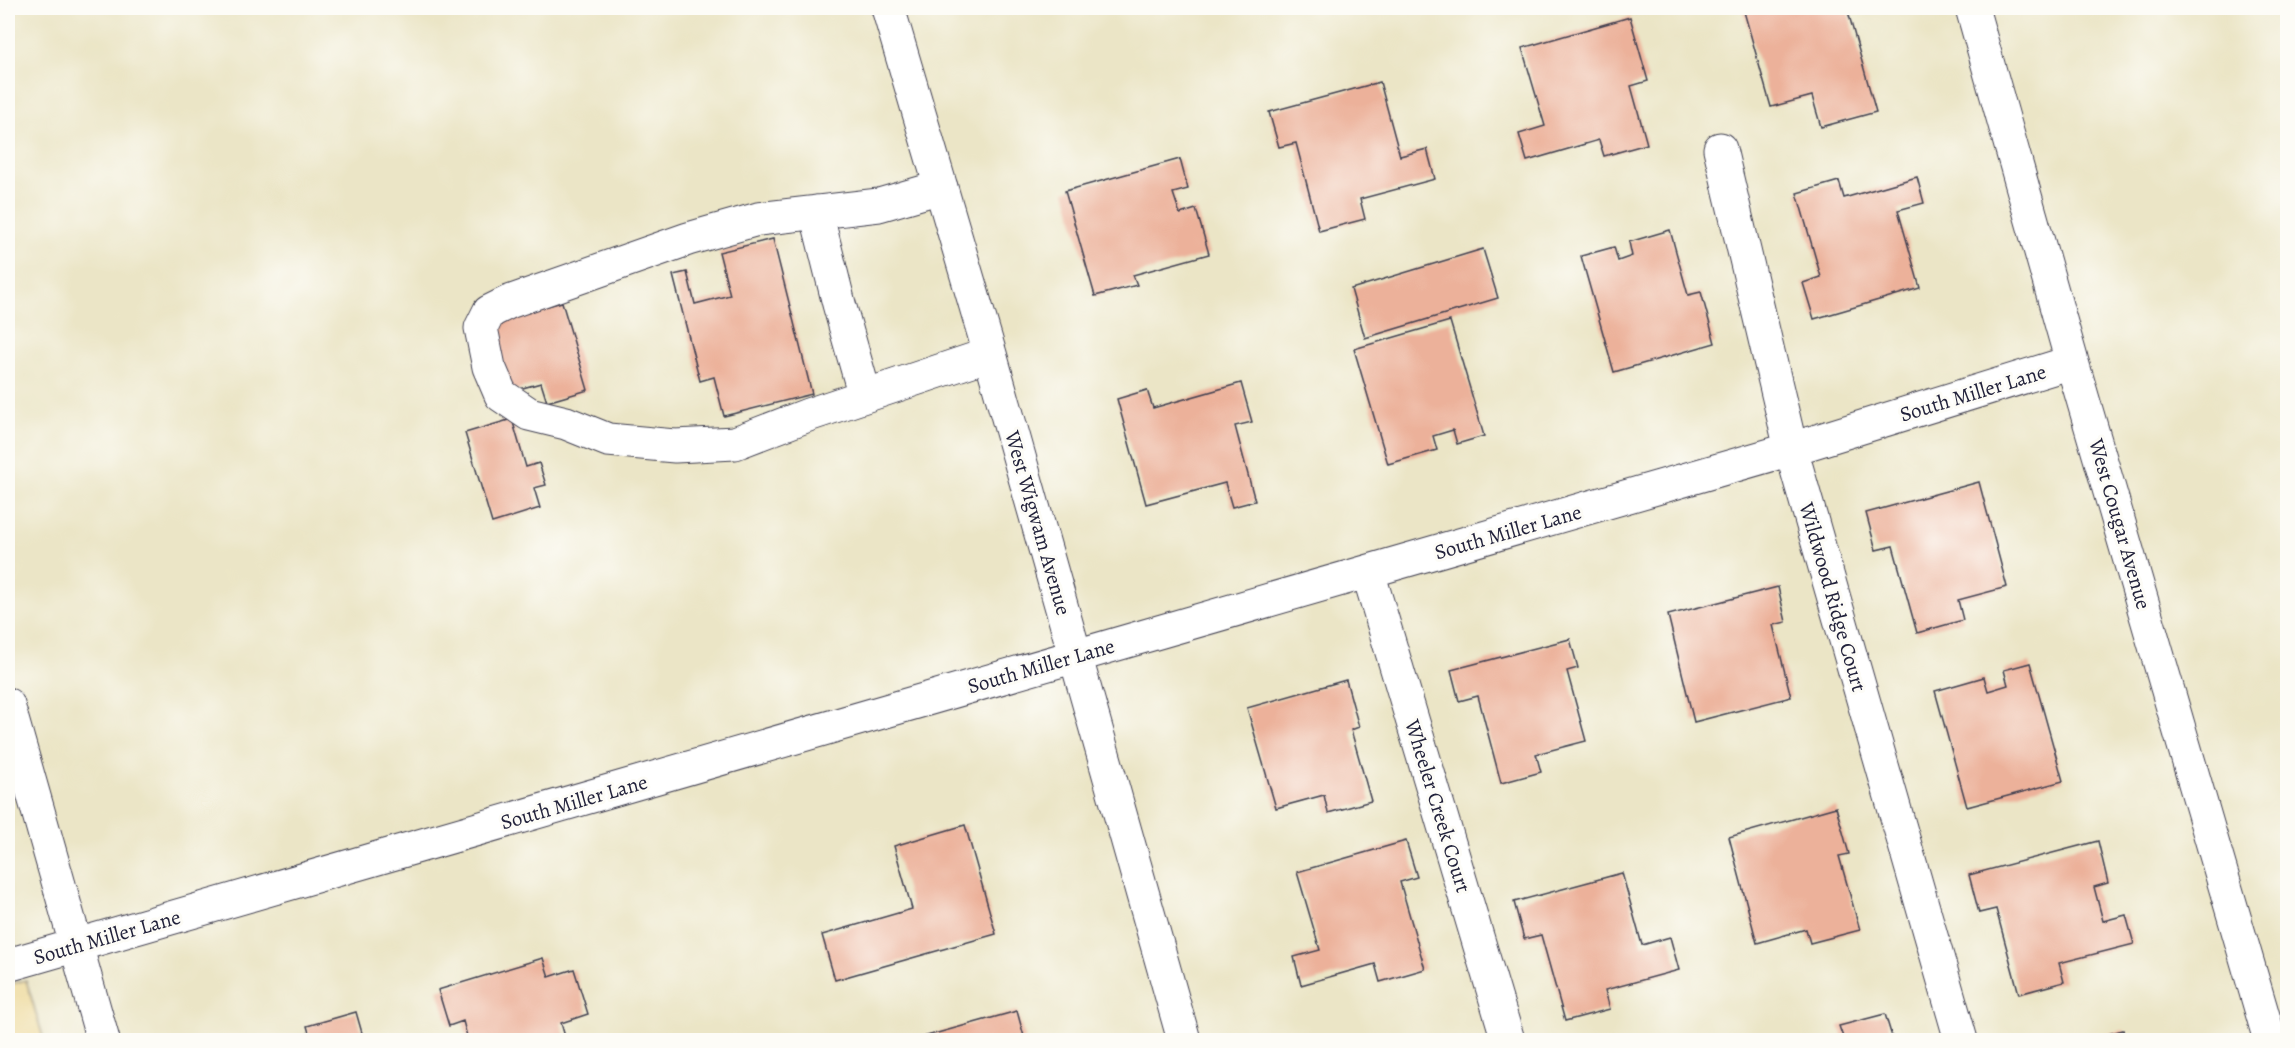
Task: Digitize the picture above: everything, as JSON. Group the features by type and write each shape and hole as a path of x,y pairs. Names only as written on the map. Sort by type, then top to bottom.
{"street":[{"name":"West Wigwam Avenue","path":"888,8 990,354 1185,1041"},
{"name":"West Cougar Avenue","path":"1972,8 2072,362 2270,1041"},
{"name":"Wildwood Ridge Court","path":"1720,149 1791,450 1961,1041"},
{"path":"941,187 879,205 758,219 688,239 499,307 489,312 480,328 489,367 501,395 529,414 566,423 608,440 675,446 735,442 990,354"},
{"path":"816,212 865,396"},
{"name":"South Miller Lane","path":"8,965 1791,450 2072,362"},
{"name":"Wheeler Creek Court","path":"1368,572 1508,1041"},
{"path":"8,705 103,1041"}],"sand":[{"path":"26,980 44,1040 8,1040 8,985"}],"building":[{"path":"1743,8 1847,8 1876,112 1821,127 1812,96 1771,107"},
{"path":"1630,17 1648,81 1631,86 1647,144 1604,156 1599,140 1527,161 1519,134 1545,126 1522,48"},
{"path":"1380,82 1400,156 1427,149 1435,179 1360,199 1365,219 1319,231 1296,143 1279,147 1269,112"},
{"path":"1180,159 1188,189 1173,193 1180,214 1196,209 1209,254 1133,275 1137,285 1095,296 1065,191"},
{"path":"1917,177 1924,203 1898,210 1920,288 1814,319 1803,283 1821,277 1797,193 1839,181 1844,198"},
{"path":"1670,230 1688,295 1701,292 1715,343 1614,372 1581,256 1614,247 1618,261 1632,256 1629,242"},
{"path":"773,239 812,394 724,416 714,377 700,381 673,275 687,272 695,304 730,295 719,252"},
{"path":"1483,249 1498,298 1365,338 1351,289"},
{"path":"562,302 588,390 547,402 541,383 508,392 488,323"},
{"path":"1450,321 1484,436 1457,444 1453,430 1433,436 1437,450 1388,464 1354,349"},
{"path":"1241,383 1252,422 1235,426 1255,501 1232,507 1225,483 1146,504 1117,399 1147,390 1153,408"},
{"path":"512,419 526,467 539,463 546,485 534,488 540,508 492,523 465,433"},
{"path":"1979,482 2007,587 1958,600 1963,620 1917,633 1893,546 1876,550 1866,513"},
{"path":"1778,587 1786,622 1773,625 1791,697 1694,722 1668,615"},
{"path":"1570,639 1578,668 1567,671 1586,741 1536,754 1541,772 1501,783 1478,696 1459,701 1451,670"},
{"path":"2030,663 2063,781 1967,807 1935,691 1984,677 1988,691 2008,685 2004,670"},
{"path":"1346,680 1359,727 1351,730 1371,801 1328,813 1324,795 1276,808 1247,708"},
{"path":"1836,807 1849,854 1839,856 1860,930 1810,943 1806,929 1757,943 1729,837"},
{"path":"965,825 996,934 835,980 822,935 912,909 894,846"},
{"path":"1406,841 1417,877 1400,882 1425,969 1380,982 1375,964 1301,985 1294,957 1320,950 1297,872"},
{"path":"2098,841 2108,883 2094,887 2103,921 2126,915 2134,944 2059,963 2064,982 2019,994 1996,909 1979,913 1969,875"},
{"path":"1622,873 1642,945 1670,937 1679,970 1605,990 1610,1009 1565,1021 1541,935 1524,939 1514,902"},
{"path":"543,958 549,977 574,969 588,1014 561,1023 566,1040 468,1040 463,1021 449,1026 438,990"},
{"path":"1017,1011 1025,1040 924,1040 923,1037"},
{"path":"356,1012 364,1040 311,1040 307,1026"},
{"path":"1885,1014 1893,1040 1844,1040 1839,1026"},
{"path":"2123,1030 2126,1040 2098,1040 2097,1037"}]}
